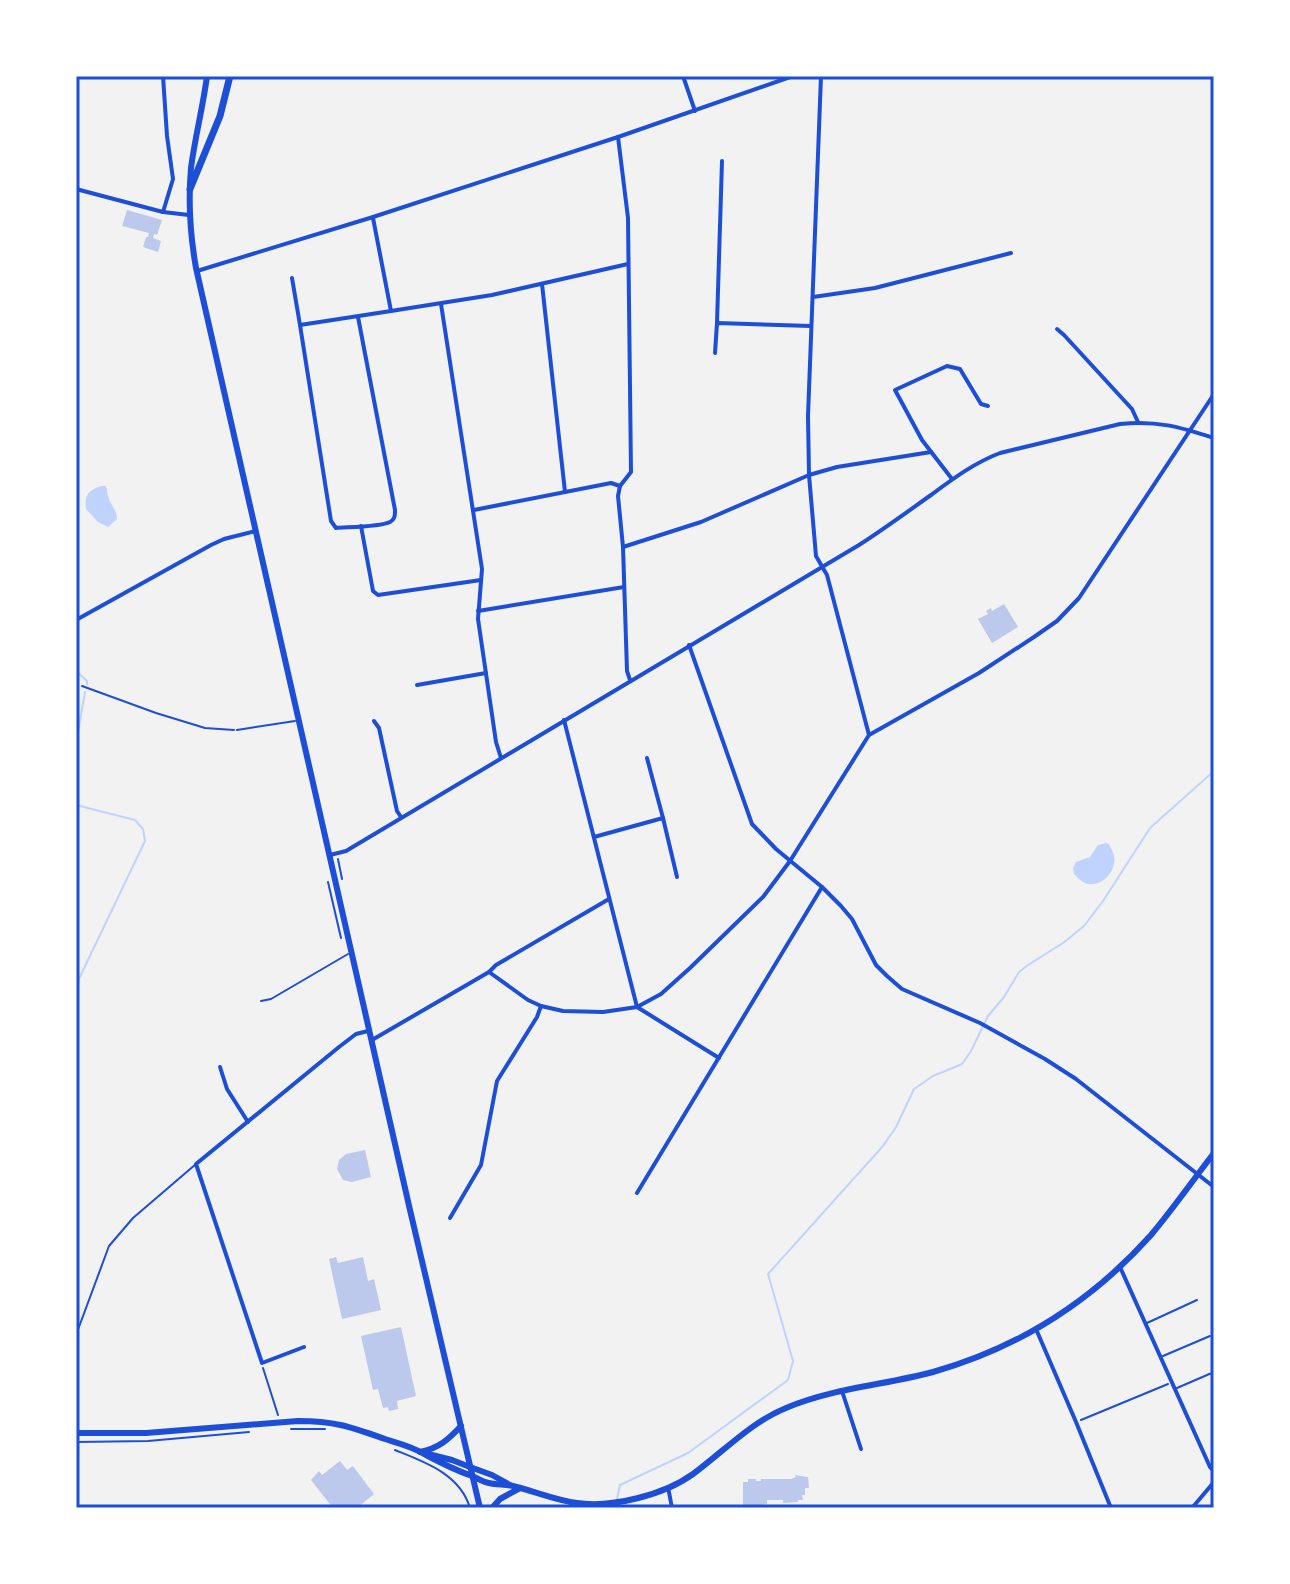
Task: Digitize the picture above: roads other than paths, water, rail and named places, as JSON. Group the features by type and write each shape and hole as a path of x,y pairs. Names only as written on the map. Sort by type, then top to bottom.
{"highway":[{"path":"190,189 220,116 230,76"}],"main road":[{"path":"207,76 191,167 189,215 197,271 299,720 333,854 352,952 480,1508"},
{"path":"76,1433 146,1433 298,1421 338,1423 423,1453 449,1468 488,1483 510,1485 576,1503 643,1497 689,1477 763,1420 781,1410 806,1400 911,1378 963,1363 1001,1348 1036,1329 1075,1304 1120,1267 1151,1235 1214,1153"},
{"path":"423,1453 445,1443 461,1426"},
{"path":"423,1453 492,1475 510,1485"},
{"path":"492,1508 500,1499 520,1488"}],"street":[{"path":"163,76 173,179 163,212"},
{"path":"683,76 695,111"},
{"path":"197,271 618,137 793,76"},
{"path":"821,76 808,416 809,475 816,556 827,575 869,735"},
{"path":"618,137 625,187 628,264 631,472 620,486 618,496 627,671 630,680"},
{"path":"715,353 722,161"},
{"path":"76,189 163,212 189,215"},
{"path":"373,217 391,311"},
{"path":"813,297 875,288 1011,253"},
{"path":"300,325 441,304 628,264"},
{"path":"292,278 331,521 336,528 390,522 395,510 358,317"},
{"path":"542,284 565,492"},
{"path":"441,304 482,569 478,619 501,758"},
{"path":"717,323 811,326"},
{"path":"1057,329 1132,409 1138,422"},
{"path":"952,479 931,452 895,390 947,366 954,366 960,369 981,404 988,406"},
{"path":"489,972 528,1000 563,1011 603,1012 637,1007 661,994 754,908 790,861 869,735 979,673 1057,621 1079,598 1214,394"},
{"path":"333,854 346,851 821,567 893,523 983,459 1138,422 1171,425 1214,438"},
{"path":"623,547 716,516 809,475 837,467 931,452"},
{"path":"473,510 611,483 620,486"},
{"path":"361,526 373,591 378,595 481,580"},
{"path":"76,620 211,545 256,531"},
{"path":"478,611 624,587"},
{"path":"689,645 752,824 822,887 852,919 876,965 902,989 986,1026 1076,1079 1214,1187"},
{"path":"417,685 486,673"},
{"path":"564,720 637,1007 719,1058"},
{"path":"374,721 379,728 397,811 401,817"},
{"path":"647,758 677,877"},
{"path":"594,837 663,818"},
{"path":"637,1193 822,887"},
{"path":"372,1040 609,899"},
{"path":"450,1218 481,1165 497,1081 541,1006"},
{"path":"304,1347 262,1363 196,1164 356,1034 370,1031"},
{"path":"220,1067 227,1089 248,1122"},
{"path":"1120,1267 1214,1471"},
{"path":"1036,1329 1111,1508"},
{"path":"842,1391 861,1449"},
{"path":"1192,1508 1214,1482"},
{"path":"668,1487 672,1508"}],"lane":[{"path":"237,730 299,720"},
{"path":"261,1001 271,999 352,952"},
{"path":"76,1335 109,1246 133,1218 196,1164"},
{"path":"1146,1323 1197,1300"},
{"path":"1162,1357 1210,1336"},
{"path":"1175,1388 1214,1372"}],"water":[{"path":"106,486 117,516 108,527 98,522 86,509 88,494"},
{"path":"1106,843 1114,856 1113,868 1102,881 1085,883 1074,874 1076,862 1090,857 1098,845"}],"waterway":[{"path":"76,671 87,684"},
{"path":"76,743 85,692"},
{"path":"617,1499 620,1485 688,1453 788,1380 793,1361 768,1274 883,1146 914,1089 933,1076 962,1064 988,1016 1019,972 1084,926 1150,828 1214,771"},
{"path":"76,805 135,820 143,829 145,841 76,985"}]}
